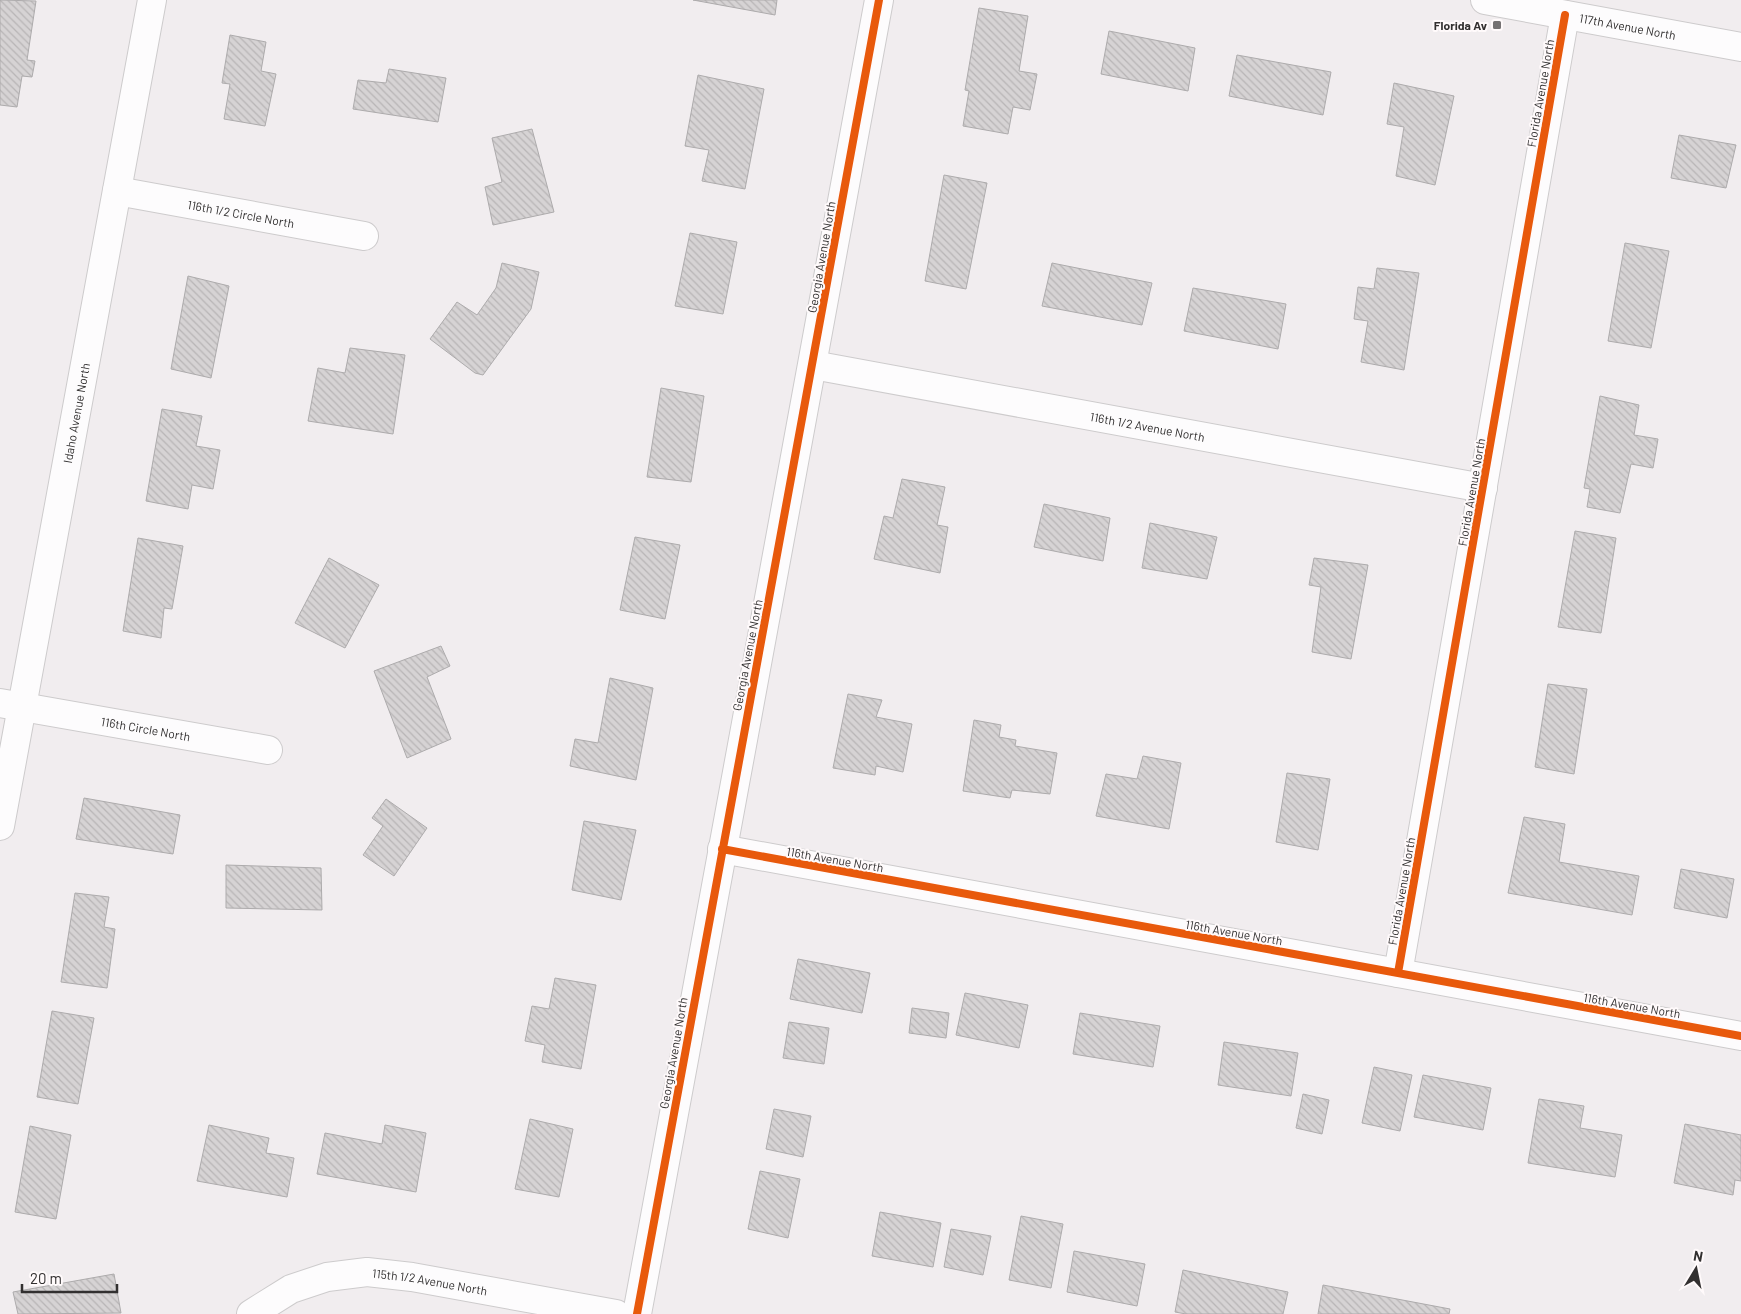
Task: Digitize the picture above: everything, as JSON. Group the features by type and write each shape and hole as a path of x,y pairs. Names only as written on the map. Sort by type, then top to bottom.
{"street":[{"name":"Idaho Avenue North","path":"0,826 11,705 117,191 152,0"},
{"name":"Georgia Avenue North","path":"638,1314 879,0"},
{"name":"117th Avenue North","path":"1485,0 1741,47"},
{"name":"Florida Avenue North","path":"1398,973 1565,15"},
{"name":"116th 1/2 Circle North","path":"117,191 364,236"},
{"name":"116th 1/2 Avenue North","path":"813,365 1483,488"},
{"name":"116th Circle North","path":"11,705 268,750"},
{"name":"116th Avenue North","path":"722,849 1741,1036"},
{"name":"115th 1/2 Avenue North","path":"251,1314 291,1290 327,1276 367,1272 412,1277 616,1314"}],"building":[{"path":"0,0 36,1 27,60 35,61 32,77 22,76 17,107 0,105"},
{"path":"693,0 777,0 775,15"},
{"path":"979,8 1028,16 1019,71 1037,74 1030,110 1013,107 1008,134 963,126 969,91 965,90"},
{"path":"1109,31 1195,48 1188,91 1101,74"},
{"path":"230,35 266,42 261,71 276,74 265,126 224,119 230,84 222,83"},
{"path":"1237,55 1331,72 1323,115 1229,96"},
{"path":"389,69 446,78 438,122 353,109 358,80 386,83"},
{"path":"698,75 764,89 745,189 702,181 709,150 685,146"},
{"path":"1394,83 1454,96 1435,185 1396,176 1404,127 1387,124"},
{"path":"532,129 554,212 493,225 485,187 502,182 492,138"},
{"path":"1679,135 1736,145 1726,188 1671,178"},
{"path":"944,175 987,183 966,289 925,281"},
{"path":"690,233 737,242 723,314 675,306"},
{"path":"1625,243 1669,251 1651,348 1608,341"},
{"path":"502,263 539,272 531,309 483,375 475,373 430,339 457,302 477,315 496,288"},
{"path":"1052,263 1152,283 1142,325 1042,306"},
{"path":"1377,268 1419,273 1404,370 1361,362 1368,321 1354,319 1358,287 1374,289"},
{"path":"188,276 229,286 211,378 171,369"},
{"path":"1193,288 1286,304 1278,349 1184,331"},
{"path":"350,348 405,355 393,434 308,421 318,368 345,373"},
{"path":"661,388 704,396 691,482 647,477"},
{"path":"1600,396 1639,405 1634,435 1658,439 1653,468 1631,464 1620,513 1587,507 1590,489 1584,488"},
{"path":"162,409 202,416 196,446 220,450 213,489 192,485 188,509 146,501"},
{"path":"902,479 945,487 937,525 948,527 940,573 874,559 884,516 893,518"},
{"path":"1044,504 1110,518 1103,561 1034,547"},
{"path":"1150,523 1217,537 1207,579 1142,568"},
{"path":"1575,531 1616,538 1601,633 1558,627"},
{"path":"635,537 680,545 665,619 620,610"},
{"path":"138,538 183,546 172,609 164,608 161,638 123,631"},
{"path":"329,558 379,585 345,648 295,623"},
{"path":"1314,558 1368,565 1351,659 1312,652 1321,587 1309,585"},
{"path":"441,646 450,666 427,677 451,739 407,758 374,671"},
{"path":"610,678 653,688 636,780 570,766 575,739 598,743"},
{"path":"1548,684 1587,689 1574,774 1535,767"},
{"path":"848,694 882,700 876,717 912,724 903,772 876,766 875,775 833,768"},
{"path":"974,720 1001,725 999,737 1016,740 1015,746 1057,753 1050,794 1012,790 1010,798 963,791"},
{"path":"1143,756 1181,763 1169,829 1096,816 1106,774 1137,779"},
{"path":"1287,773 1330,779 1318,850 1276,842"},
{"path":"84,798 180,815 173,854 76,839"},
{"path":"386,799 427,828 394,876 363,855 383,826 372,818"},
{"path":"1524,817 1565,824 1559,862 1639,876 1632,915 1508,893"},
{"path":"584,821 636,830 621,900 572,890"},
{"path":"226,865 321,868 322,910 226,908"},
{"path":"1681,869 1734,879 1727,918 1674,908"},
{"path":"75,893 109,897 104,927 115,929 107,988 61,982"},
{"path":"798,959 870,973 862,1013 790,999"},
{"path":"555,978 596,985 581,1069 542,1062 545,1045 525,1041 532,1006 549,1009"},
{"path":"965,993 1028,1005 1019,1048 956,1035"},
{"path":"912,1008 949,1013 946,1038 909,1033"},
{"path":"52,1011 94,1018 78,1104 37,1097"},
{"path":"1080,1013 1160,1026 1153,1067 1073,1054"},
{"path":"789,1022 829,1028 824,1064 783,1058"},
{"path":"1224,1042 1298,1053 1291,1096 1218,1085"},
{"path":"1374,1067 1412,1075 1400,1131 1362,1123"},
{"path":"1423,1075 1491,1088 1483,1130 1414,1117"},
{"path":"1303,1094 1329,1100 1322,1134 1296,1128"},
{"path":"1539,1099 1584,1106 1580,1128 1622,1135 1615,1177 1528,1163"},
{"path":"774,1109 811,1116 803,1157 766,1149"},
{"path":"530,1119 573,1129 559,1197 515,1189"},
{"path":"1685,1124 1741,1135 1741,1181 1735,1180 1733,1195 1674,1183"},
{"path":"209,1125 269,1138 266,1153 294,1158 287,1197 197,1181"},
{"path":"385,1125 426,1133 416,1192 317,1174 325,1133 382,1144"},
{"path":"30,1126 71,1135 56,1219 15,1212"},
{"path":"760,1171 800,1179 788,1238 748,1229"},
{"path":"880,1212 941,1223 933,1267 872,1256"},
{"path":"1021,1216 1063,1224 1051,1288 1009,1280"},
{"path":"951,1229 991,1236 983,1275 944,1267"},
{"path":"1074,1251 1145,1264 1137,1306 1067,1292"},
{"path":"1183,1270 1288,1292 1283,1314 1186,1314 1175,1312"},
{"path":"114,1274 121,1313 18,1314 13,1292"},
{"path":"1323,1285 1450,1309 1449,1314 1318,1314"}],"cycle path":[{"path":"637,1314 879,0"},
{"path":"1398,973 1565,15"},
{"path":"722,849 1741,1036"}],"place":[{"name":"Florida Av","path":"1497,25"}]}
